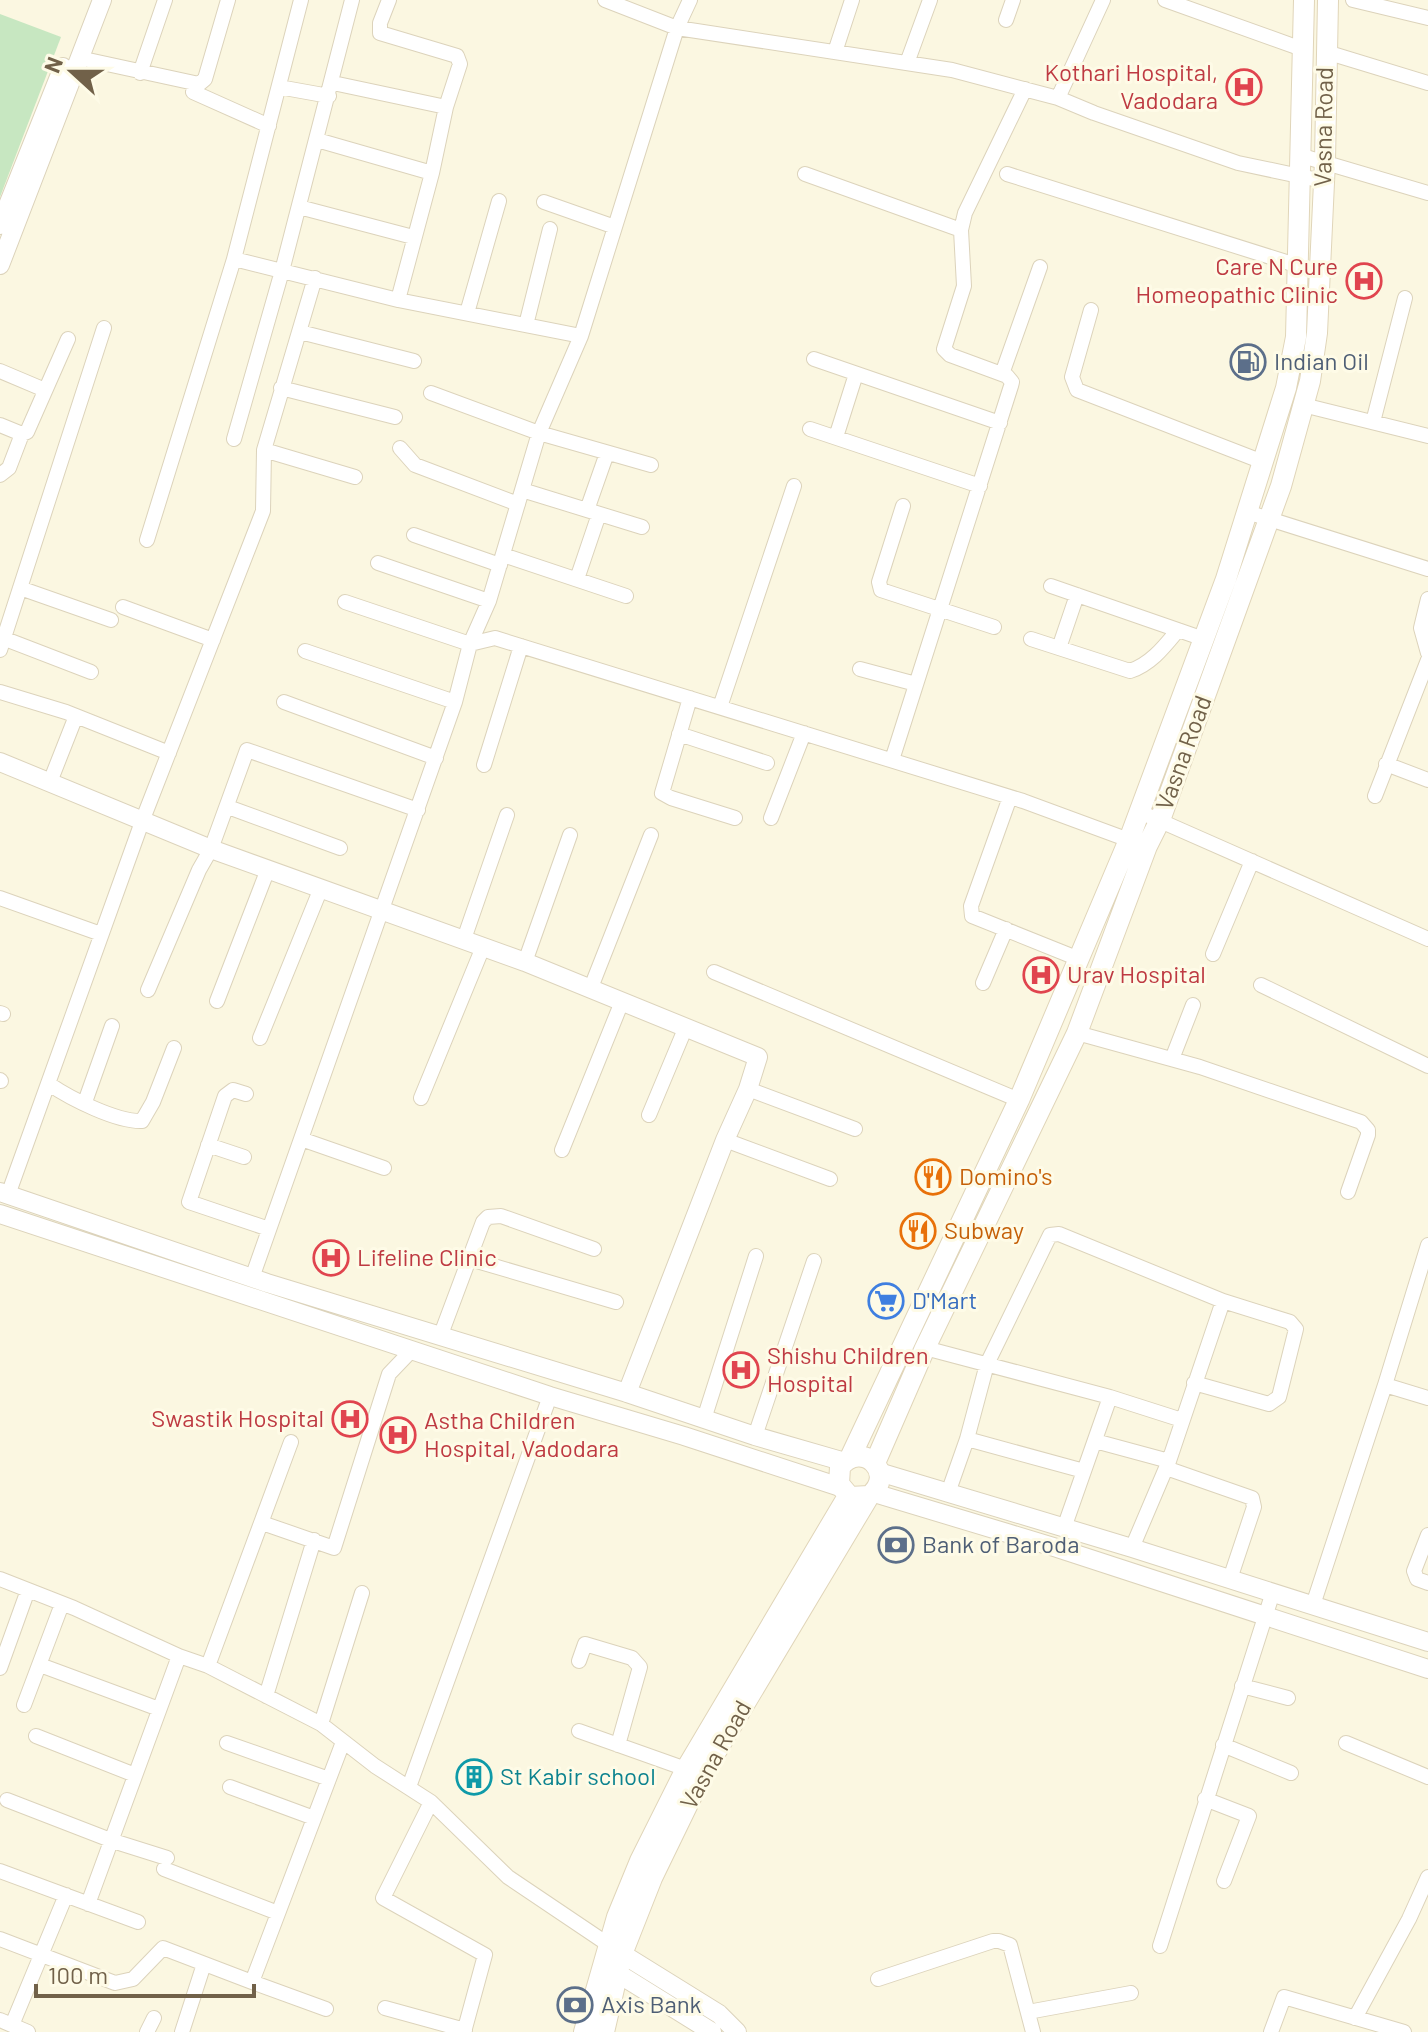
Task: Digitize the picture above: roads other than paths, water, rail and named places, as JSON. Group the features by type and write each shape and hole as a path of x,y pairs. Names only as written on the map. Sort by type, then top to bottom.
{"main road":[{"name":"Vasna Road","path":"604,2032 617,1917 640,1861 686,1769 759,1662 864,1485 925,1348 1077,1033 1138,843 1140,812 1204,639 1292,367 1299,266 1298,166 1304,0"},
{"name":"Vasna Road","path":"864,1485 838,1473 848,1460 1019,1100 1079,959 1138,843 1160,820 1269,519 1303,405 1317,333 1328,0"},
{"path":"848,1460 863,1457 864,1485"},
{"name":"Vasna Road","path":"584,2032 613,1959 702,1775 743,1703 759,1662"}],"street":[{"path":"0,225 89,0"},
{"path":"0,265 102,0"},
{"path":"140,73 165,0"},
{"path":"79,58 194,85 202,83 228,0"},
{"path":"147,540 234,259 301,0"},
{"path":"234,439 331,89 352,0"},
{"path":"389,0 380,23 380,33 460,59 398,300"},
{"path":"605,0 677,28 952,70 1058,98 1238,163 1298,166 1428,193"},
{"path":"252,1278 436,758 470,644 489,601 502,560 539,433 581,336 677,28 690,0"},
{"path":"835,52 852,0"},
{"path":"907,63 930,0"},
{"path":"1006,20 1013,0"},
{"path":"1058,98 1103,0"},
{"path":"1165,0 1302,49"},
{"path":"1353,0 1428,18"},
{"path":"1326,52 1428,83"},
{"path":"279,87 331,89 446,107"},
{"path":"892,760 1012,382 1002,374 950,355 944,349 964,286 961,230 965,213 1025,89"},
{"path":"193,92 269,126"},
{"path":"317,140 432,173"},
{"path":"805,174 961,230"},
{"path":"1007,174 1299,266"},
{"path":"467,313 499,201"},
{"path":"544,202 615,227"},
{"path":"299,207 413,237"},
{"path":"526,325 550,229"},
{"path":"234,259 398,300 581,336"},
{"path":"1002,374 1040,267"},
{"path":"315,278 264,450 263,511 143,819 49,1084 4,1194 0,1216 550,1396 864,1485 1428,1669"},
{"path":"1373,422 1405,298"},
{"path":"1091,310 1072,377 1077,390 1263,462"},
{"path":"91,672 2,642 104,328"},
{"path":"300,332 414,361"},
{"path":"0,475 9,468 22,434 27,432 68,339"},
{"path":"814,359 1000,423"},
{"path":"0,371 45,390"},
{"path":"836,437 856,374"},
{"path":"281,388 395,417"},
{"path":"431,393 539,433 651,465"},
{"path":"1303,405 1428,436"},
{"path":"0,425 22,434"},
{"path":"810,429 980,486"},
{"path":"400,448 415,465 520,497 593,512 642,527"},
{"path":"264,450 355,477"},
{"path":"577,579 607,453"},
{"path":"720,707 794,486"},
{"path":"903,506 879,586 884,592 994,627"},
{"path":"1247,512 1428,569"},
{"path":"414,535 577,579 626,596"},
{"path":"378,563 489,601"},
{"path":"1051,586 1204,639"},
{"path":"20,588 111,620"},
{"path":"1059,648 1077,595"},
{"path":"1428,599 1421,628 1428,653"},
{"path":"345,602 470,644 495,638 1010,797 1138,843"},
{"path":"123,607 213,640"},
{"path":"1031,639 1130,671 1156,655 1178,630"},
{"path":"484,765 521,646"},
{"path":"305,651 455,702"},
{"path":"1375,796 1428,660"},
{"path":"860,669 916,684"},
{"path":"0,692 76,716 169,753"},
{"path":"690,698 662,793 735,818"},
{"path":"284,702 436,758"},
{"path":"50,782 76,716"},
{"path":"771,818 804,733"},
{"path":"679,734 767,763"},
{"path":"148,990 211,849 247,750 418,810"},
{"path":"0,762 211,849 525,962 621,1004 758,1057 627,1393"},
{"path":"1386,764 1428,780"},
{"path":"1010,797 970,911 972,916 1079,959"},
{"path":"228,807 340,848"},
{"path":"1140,812 1428,939"},
{"path":"464,939 507,815"},
{"path":"525,962 570,835"},
{"path":"590,990 651,835"},
{"path":"1213,954 1252,861"},
{"path":"217,1001 268,869"},
{"path":"260,1038 321,888"},
{"path":"2,903 101,934"},
{"path":"983,983 1006,929"},
{"path":"421,1098 483,947"},
{"path":"714,972 1019,1100"},
{"path":"1261,985 1428,1066"},
{"path":"562,1150 621,1004"},
{"path":"1172,1059 1193,1005"},
{"path":"85,1102 112,1026"},
{"path":"649,1115 685,1029"},
{"path":"1077,1033 1172,1059 1366,1125 1368,1135 1348,1192"},
{"path":"49,1084 129,1121 142,1121 153,1102 174,1048"},
{"path":"748,1089 855,1129"},
{"path":"246,1094 233,1090 225,1096 189,1202 269,1229"},
{"path":"301,1139 384,1168"},
{"path":"725,1140 830,1179"},
{"path":"208,1145 244,1157"},
{"path":"4,1194 252,1278 627,1393 755,1436 848,1460"},
{"path":"440,1337 483,1222 494,1216 594,1249"},
{"path":"948,1493 967,1439 987,1364 1050,1235 1059,1234 1223,1301 1290,1322 1296,1329 1279,1397 1269,1404 1194,1383"},
{"path":"1313,1605 1422,1279 1428,1245"},
{"path":"704,1419 756,1256"},
{"path":"470,1259 616,1302"},
{"path":"755,1436 814,1261"},
{"path":"1132,1548 1167,1464 1223,1301"},
{"path":"925,1348 1110,1397 1182,1420"},
{"path":"262,1523 334,1548 387,1379 393,1368 411,1351"},
{"path":"1385,1385 1428,1398"},
{"path":"409,1787 550,1396"},
{"path":"1064,1528 1110,1397"},
{"path":"967,1439 1084,1471"},
{"path":"1095,1441 1167,1464 1252,1498 1254,1507 1230,1579"},
{"path":"208,1666 291,1442"},
{"path":"864,1485 948,1493 1428,1642"},
{"path":"1428,1535 1414,1571 1417,1579 1428,1583"},
{"path":"266,1696 314,1540"},
{"path":"0,1579 208,1666 321,1724 431,1802 508,1877 591,1933 613,1959 712,2032"},
{"path":"0,1668 28,1590"},
{"path":"1160,1946 1273,1592"},
{"path":"321,1724 362,1593"},
{"path":"24,1705 62,1604"},
{"path":"579,1661 585,1644 632,1658 640,1667 618,1745"},
{"path":"88,1904 179,1656"},
{"path":"40,1665 159,1709"},
{"path":"1242,1686 1288,1698"},
{"path":"579,1731 686,1769"},
{"path":"36,1736 135,1775"},
{"path":"252,1982 343,1742"},
{"path":"227,1743 329,1779"},
{"path":"1346,1743 1428,1777"},
{"path":"1223,1745 1291,1773"},
{"path":"230,1787 314,1818"},
{"path":"1205,1799 1249,1816 1224,1881"},
{"path":"7,1800 113,1841 278,1913"},
{"path":"385,2008 465,2031 485,1955 383,1898 431,1802"},
{"path":"0,1871 138,1922"},
{"path":"1355,2018 1409,1919 1428,1877"},
{"path":"28,2032 6,2023 41,1955 66,1895"},
{"path":"0,1939 115,1983 133,1979 163,1948 326,2009"},
{"path":"878,1979 999,1941 1010,1945 1033,2032"},
{"path":"613,1959 719,2014 737,2032"},
{"path":"182,2032 204,1964"},
{"path":"1028,2012 1131,1993"},
{"path":"1271,2032 1284,1997 1404,2032"}],"place":[{"name":"Kothari Hospital, Vadodara","path":"1244,87"},
{"name":"Care N Cure Homeopathic Clinic","path":"1364,281"},
{"name":"Indian Oil","path":"1248,362"},
{"name":"Urav Hospital","path":"1041,975"},
{"name":"Domino's","path":"933,1177"},
{"name":"Subway","path":"918,1231"},
{"name":"Lifeline Clinic","path":"331,1258"},
{"name":"D'Mart","path":"886,1301"},
{"name":"Shishu Children Hospital","path":"741,1370"},
{"name":"Swastik Hospital","path":"350,1419"},
{"name":"Astha Children Hospital, Vadodara","path":"398,1435"},
{"name":"Bank of Baroda","path":"896,1545"},
{"name":"St Kabir school","path":"474,1777"},
{"name":"Axis Bank","path":"575,2005"}]}
